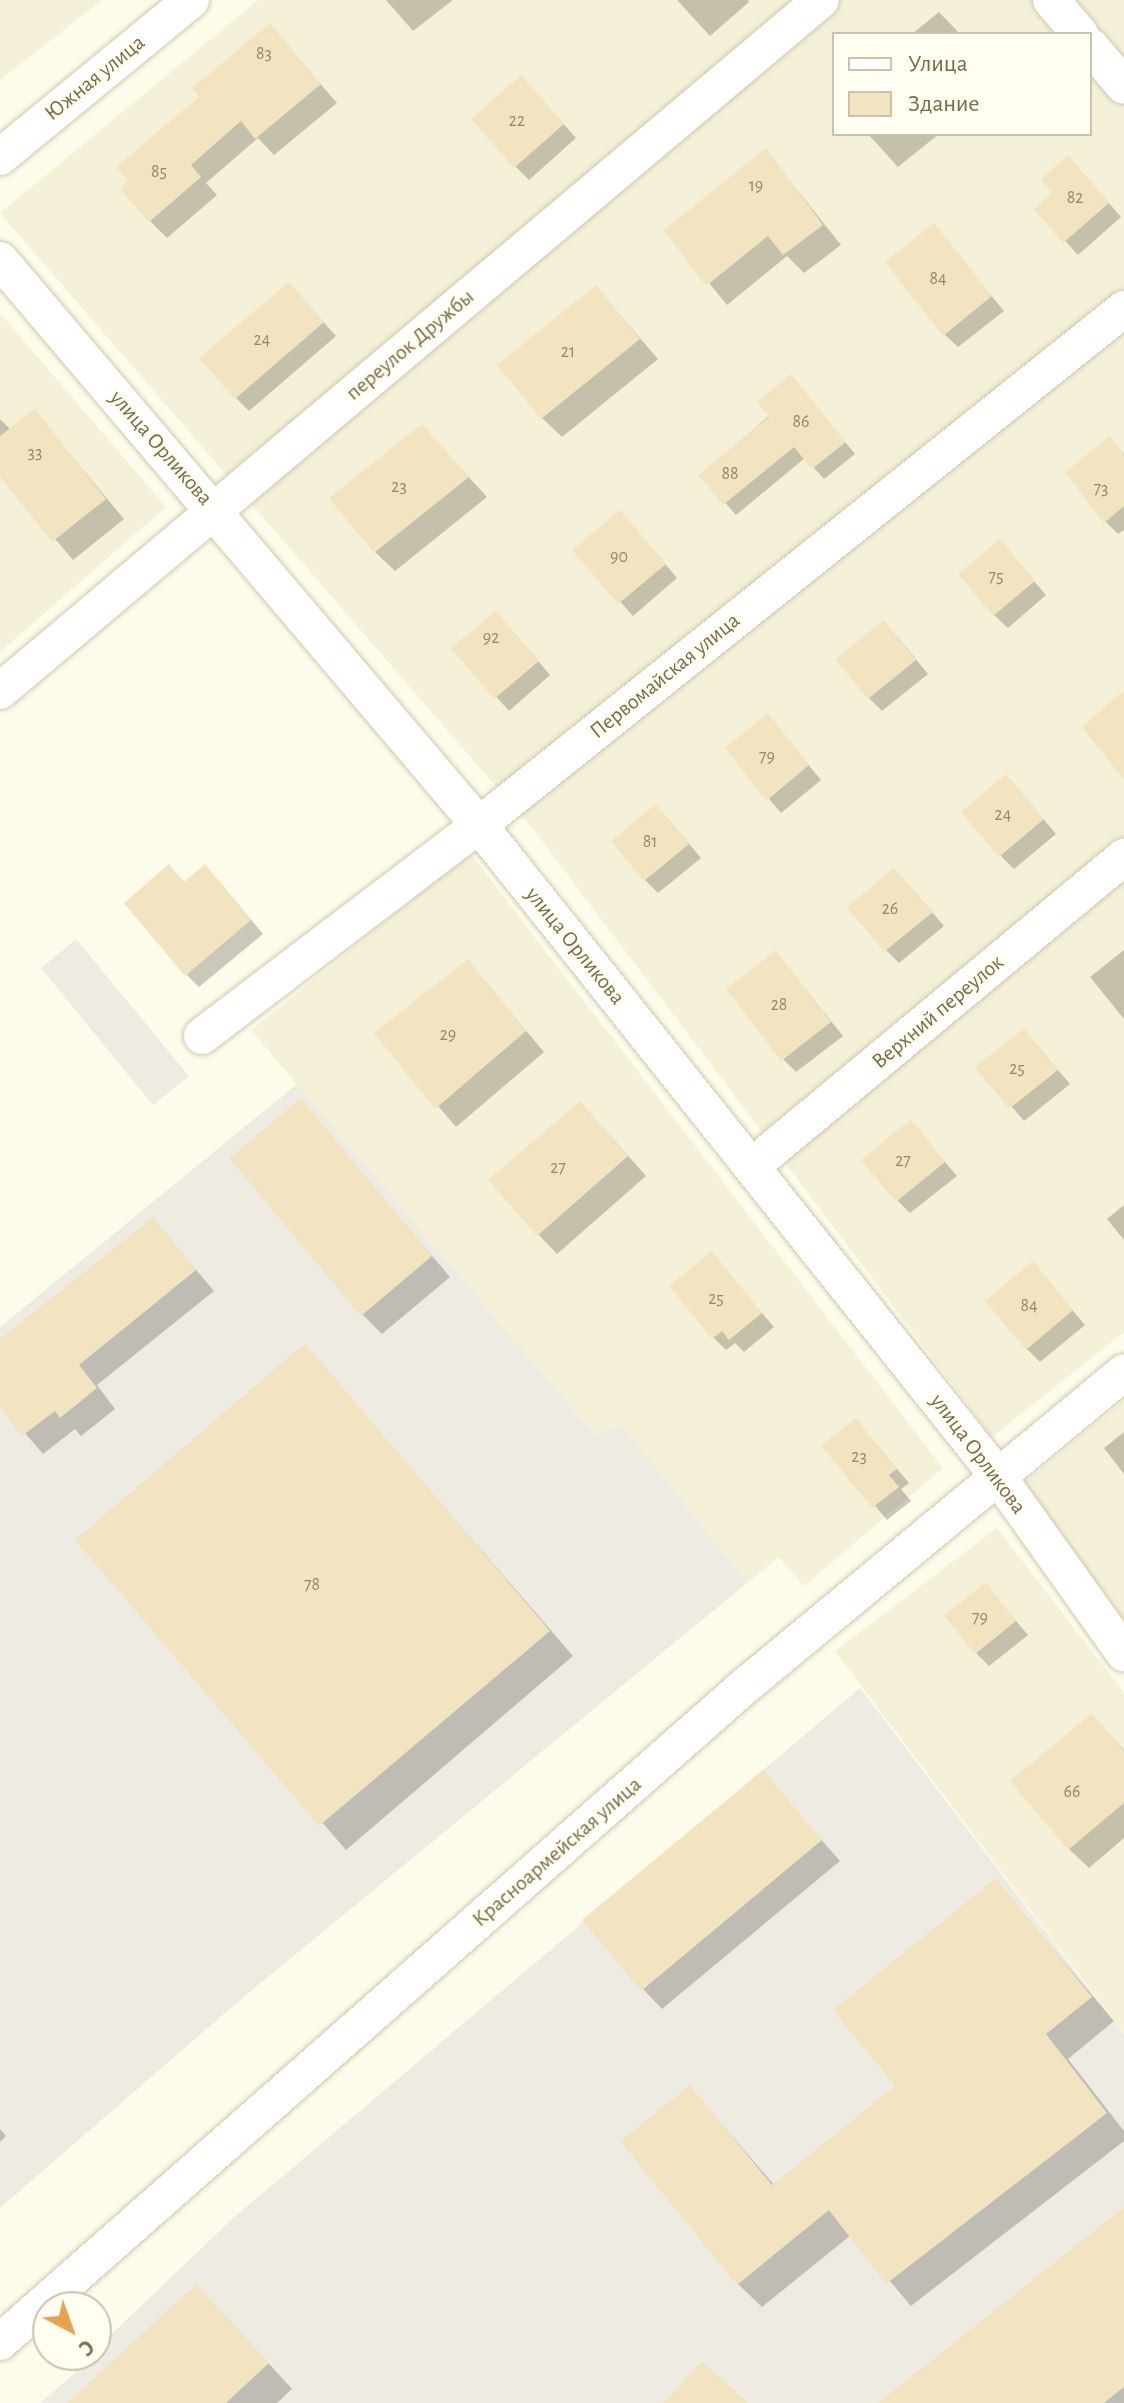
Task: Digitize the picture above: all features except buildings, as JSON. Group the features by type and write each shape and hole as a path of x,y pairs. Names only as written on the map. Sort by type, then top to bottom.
{"street":[{"name":"Южная улица","path":"0,157 191,0"},
{"name":"переулок Дружбы","path":"0,691 821,0"},
{"path":"1051,0 1078,32"},
{"path":"1092,48 1124,86"},
{"name":"улица Орликова","path":"0,260 479,825 997,1475 1124,1653"},
{"name":"Первомайская улица","path":"202,1036 479,825 1124,309"},
{"name":"Верхний переулок","path":"752,1166 1124,857"},
{"name":"Красноармейская улица","path":"0,2342 745,1686 1124,1373"}],"shaded area":[{"path":"0,0 102,0 0,80"},
{"path":"258,0 1124,0 1124,1332 992,1437 537,834 0,213"},
{"path":"0,313 166,507 0,652"},
{"path":"470,853 943,1468 804,1586 779,1557 747,1583 621,1425 594,1435 251,1030"},
{"path":"76,939 189,1076 153,1105 41,968"},
{"path":"297,1084 594,1435 621,1425 747,1583 240,2000 0,2208 0,1327"},
{"path":"1124,1400 1124,1622 1015,1490"},
{"path":"997,1528 1124,1693 1124,2034 835,1651"},
{"path":"860,1688 1124,2035 1124,2403 40,2403 77,2371 112,2371 112,2334 231,2220"}]}
